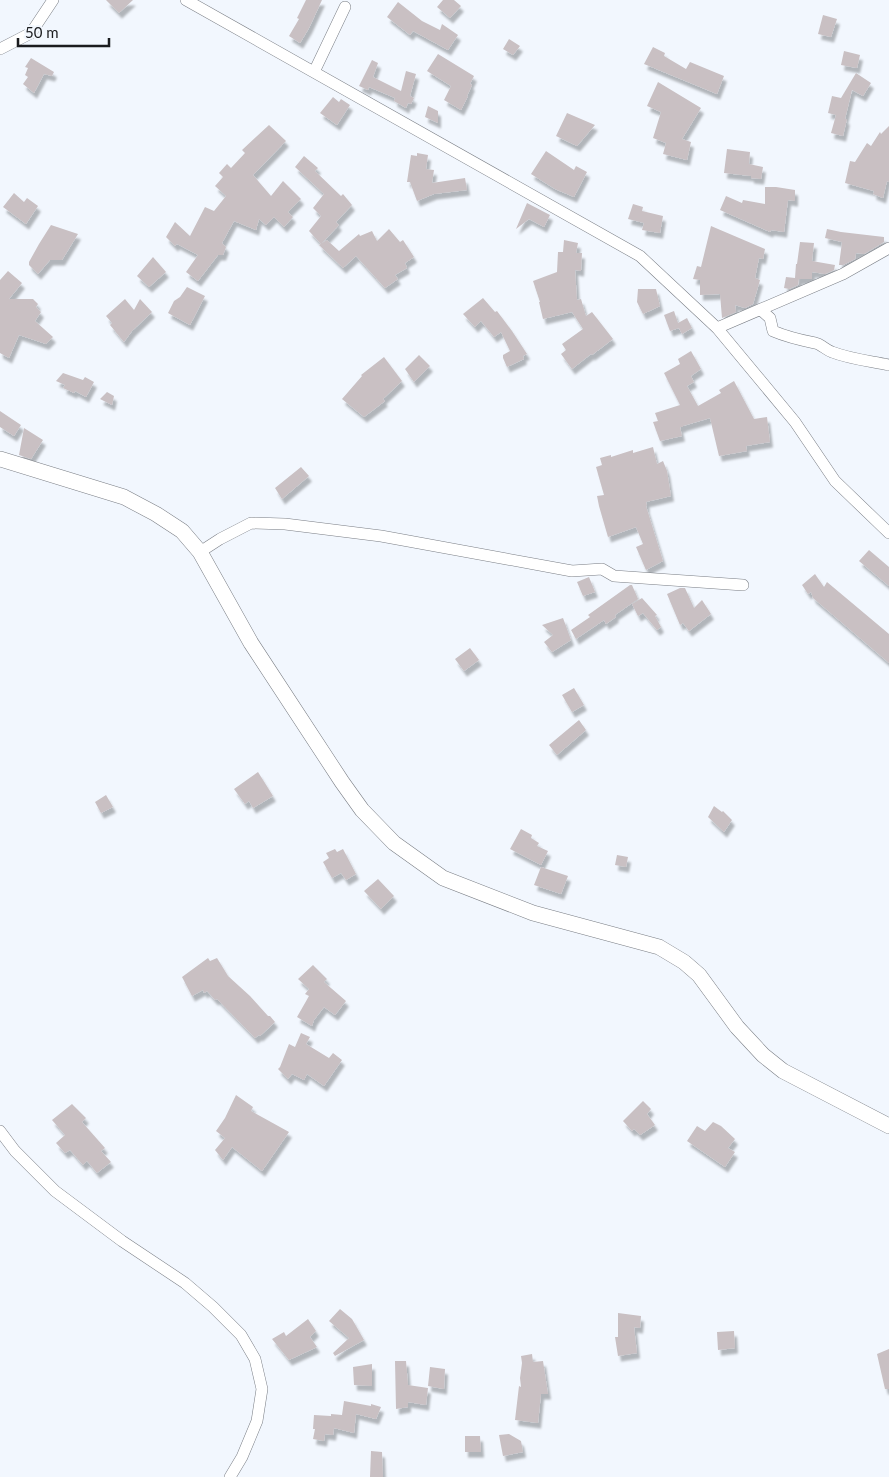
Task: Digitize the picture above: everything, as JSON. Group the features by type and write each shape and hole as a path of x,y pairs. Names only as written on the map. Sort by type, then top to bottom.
{"main road":[{"path":"0,459 124,497 156,514 182,531 200,552 251,643 342,782 362,810 394,843 443,878 533,913 659,948 684,962 699,974 737,1027 776,1066 889,1126"}],"street":[{"path":"0,49 30,33 53,0"},
{"path":"186,0 640,256 717,328 795,422 835,481 889,532"},
{"path":"314,72 345,7"},
{"path":"717,328 844,274 889,248"},
{"path":"761,310 770,318 774,331 792,338 817,343 832,353 848,358 889,365"},
{"path":"200,552 251,523 285,524 381,536 572,571 602,569 614,576 743,584"},
{"path":"0,1131 15,1152 55,1191 122,1241 185,1283 241,1335 255,1360 262,1389 257,1421 242,1457 230,1477"}],"building":[{"path":"106,0 133,0 119,13"},
{"path":"306,0 322,0 300,43 289,36 299,19 297,18"},
{"path":"443,0 454,0 461,6 450,18 437,7"},
{"path":"398,2 422,21 440,30 442,24 458,35 448,50 413,31 410,35 387,17"},
{"path":"823,15 837,19 831,37 818,34"},
{"path":"509,39 520,46 513,55 503,49"},
{"path":"653,47 665,53 664,56 686,69 690,62 724,76 717,94 644,64"},
{"path":"844,51 860,55 857,68 841,65"},
{"path":"438,54 474,76 470,84 472,85 468,96 461,110 444,100 451,86 427,71"},
{"path":"31,58 54,72 52,76 44,74 34,93 23,84 28,77 25,75 28,68 25,67"},
{"path":"372,60 378,63 373,77 401,91 406,71 416,74 410,96 414,98 411,104 408,103 406,108 394,101 395,98 369,87 368,90 359,86"},
{"path":"856,73 871,83 863,96 852,90 843,136 831,133 836,115 828,113 832,96 841,98"},
{"path":"658,82 701,108 682,139 691,142 687,160 663,154 666,143 653,138 661,112 647,106"},
{"path":"333,97 339,102 341,99 350,105 337,125 320,113"},
{"path":"428,106 438,111 438,123 425,117"},
{"path":"567,113 595,125 577,146 556,136"},
{"path":"269,125 286,141 253,175 271,196 283,181 301,199 288,212 293,217 284,227 274,217 266,225 259,219 256,230 234,221 222,243 226,247 223,255 218,255 198,281 186,272 198,255 177,244 175,246 166,237 175,222 190,236 205,207 214,211 226,196 215,186 223,177 219,173 227,164 231,168 245,153 242,150"},
{"path":"889,126 889,182 887,181 883,198 873,194 874,191 845,183 850,161 855,162 867,143 871,146 880,132 881,134"},
{"path":"727,149 750,152 749,164 763,167 761,179 724,173"},
{"path":"546,151 574,170 576,166 587,172 574,197 555,189 531,174"},
{"path":"417,153 428,155 426,169 434,170 432,183 465,178 467,190 434,194 417,201 410,182 407,182 411,155 417,156"},
{"path":"304,156 318,168 315,171 341,196 343,194 352,205 336,222 339,225 321,244 309,231 321,216 313,208 324,194 295,167"},
{"path":"765,187 795,190 795,201 788,200 784,232 771,230 770,232 720,210 726,196 742,203 743,200 765,204"},
{"path":"14,193 24,202 27,198 38,206 26,224 3,207"},
{"path":"527,203 550,215 544,227 529,219 516,229"},
{"path":"633,204 643,207 642,211 663,216 660,233 642,230 644,223 628,219"},
{"path":"51,225 78,234 62,260 50,260 38,274 29,265 29,262"},
{"path":"711,226 765,249 763,259 759,258 755,278 760,280 753,304 745,308 735,305 736,312 722,318 720,294 700,295 700,280 693,279 697,266 701,267"},
{"path":"389,229 400,242 403,240 414,257 405,263 407,268 395,275 398,279 385,288 356,256 343,268 319,245 327,240 339,251 359,234 360,236 372,231 377,241"},
{"path":"827,229 884,237 884,242 864,254 856,253 855,259 839,265 842,242 825,238"},
{"path":"564,240 578,243 576,253 582,253 581,271 575,270 577,300 581,299 586,316 592,312 613,339 572,369 561,354 566,350 562,344 583,329 572,312 543,319 533,281 557,272 558,252 563,252"},
{"path":"800,242 814,243 812,261 835,265 834,270 825,274 812,272 812,279 799,279 798,285 789,289 784,288 786,277 795,278"},
{"path":"153,257 166,272 149,287 137,276"},
{"path":"8,271 22,283 9,299 33,299 38,304 36,307 41,312 35,321 53,337 46,344 19,335 9,358 0,353 0,280"},
{"path":"187,287 205,296 190,325 168,313 174,301 180,297"},
{"path":"638,289 656,289 660,306 643,314 637,302"},
{"path":"483,298 495,312 497,311 512,331 527,354 523,356 524,359 507,367 503,355 510,351 501,332 494,337 481,321 475,327 463,314"},
{"path":"125,299 134,310 140,299 152,312 132,331 124,342 110,325 112,323 106,316"},
{"path":"674,311 678,323 687,318 692,328 682,334 679,328 670,331 664,315"},
{"path":"691,351 701,369 691,376 694,382 687,386 698,406 721,393 719,390 734,381 754,419 767,417 770,442 746,446 747,451 719,456 710,418 680,427 682,436 660,441 653,422 658,421 655,413 680,405 664,373 680,364 678,359"},
{"path":"419,355 430,366 414,382 405,369"},
{"path":"384,357 402,381 383,399 385,401 364,417 342,399 361,375"},
{"path":"63,373 83,380 85,377 94,382 86,397 75,391 74,393 63,388 65,385 56,381"},
{"path":"107,392 114,396 112,405 100,399"},
{"path":"0,411 21,425 14,436 0,427"},
{"path":"24,428 43,440 31,459 19,455"},
{"path":"653,447 657,464 663,461 667,471 671,496 646,502 663,561 646,570 636,547 643,544 636,527 608,537 597,496 604,495 596,467 602,465 600,458 611,455 611,457 633,450 633,453"},
{"path":"301,467 309,476 282,499 275,488"},
{"path":"869,550 889,567 889,586 859,561"},
{"path":"815,574 824,587 827,582 889,634 889,663 813,598 811,592 808,594 802,585"},
{"path":"589,577 595,592 583,596 577,582"},
{"path":"632,585 638,599 615,615 616,617 606,624 604,620 576,639 571,630 590,617 588,615"},
{"path":"680,588 685,588 694,608 702,600 711,614 689,631 683,623 680,625 667,594"},
{"path":"642,598 657,615 655,616 661,627 657,630 643,613 638,616 632,604"},
{"path":"563,618 571,640 552,652 544,642 553,635 542,625"},
{"path":"470,648 479,660 464,671 455,659"},
{"path":"574,688 584,705 572,712 562,695"},
{"path":"579,720 586,730 557,755 549,745"},
{"path":"258,772 273,796 253,808 249,801 245,804 234,789"},
{"path":"106,795 113,807 101,813 95,802"},
{"path":"714,806 723,811 732,820 724,832 708,817"},
{"path":"521,829 532,835 531,838 539,843 537,846 548,851 541,865 510,849"},
{"path":"335,849 337,852 343,849 356,874 346,880 341,873 332,878 323,862 329,858 326,853"},
{"path":"617,855 628,857 626,867 615,865"},
{"path":"541,867 568,876 561,894 534,885"},
{"path":"378,879 394,896 381,909 364,891"},
{"path":"208,958 210,961 217,958 228,976 275,1022 260,1036 255,1038 207,991 204,993 203,990 192,996 182,977"},
{"path":"313,965 327,979 324,982 346,1001 335,1015 324,1007 314,1020 312,1026 297,1017 309,996 305,994 309,989 298,979"},
{"path":"301,1033 310,1037 306,1044 329,1058 333,1053 342,1060 324,1086 307,1074 304,1080 292,1074 288,1079 278,1069 289,1044 295,1047"},
{"path":"236,1095 253,1107 251,1111 289,1132 262,1171 232,1147 223,1160 215,1150 225,1138 216,1131 225,1118"},
{"path":"643,1101 651,1109 647,1114 655,1125 640,1135 634,1129 632,1131 623,1121"},
{"path":"72,1104 86,1118 82,1122 105,1148 101,1151 111,1162 97,1173 87,1161 83,1165 70,1150 65,1153 56,1143 65,1135 52,1120"},
{"path":"713,1122 721,1126 735,1139 728,1148 735,1152 725,1167 687,1141 697,1126 705,1131"},
{"path":"340,1309 352,1319 364,1340 335,1356 333,1353 349,1338 329,1321"},
{"path":"618,1313 641,1316 640,1328 634,1327 637,1353 618,1356 615,1337 618,1337"},
{"path":"308,1319 316,1331 310,1337 317,1347 289,1360 272,1339 284,1332 286,1336"},
{"path":"734,1331 735,1348 718,1350 717,1332"},
{"path":"889,1349 889,1389 885,1389 877,1354"},
{"path":"532,1354 533,1362 543,1361 548,1394 541,1394 538,1423 515,1420 519,1386 521,1387 521,1356"},
{"path":"395,1361 406,1361 408,1385 428,1388 426,1405 408,1402 408,1407 396,1409"},
{"path":"372,1364 372,1386 354,1385 353,1367"},
{"path":"430,1367 445,1369 444,1389 428,1386"},
{"path":"344,1401 381,1407 376,1419 356,1414 354,1433 334,1428 333,1435 325,1434 324,1441 313,1439 315,1429 313,1429 314,1415 342,1415"},
{"path":"509,1434 521,1441 523,1452 503,1456 499,1435"},
{"path":"465,1436 480,1436 481,1452 465,1452"},
{"path":"371,1451 382,1452 383,1477 370,1477"}]}
